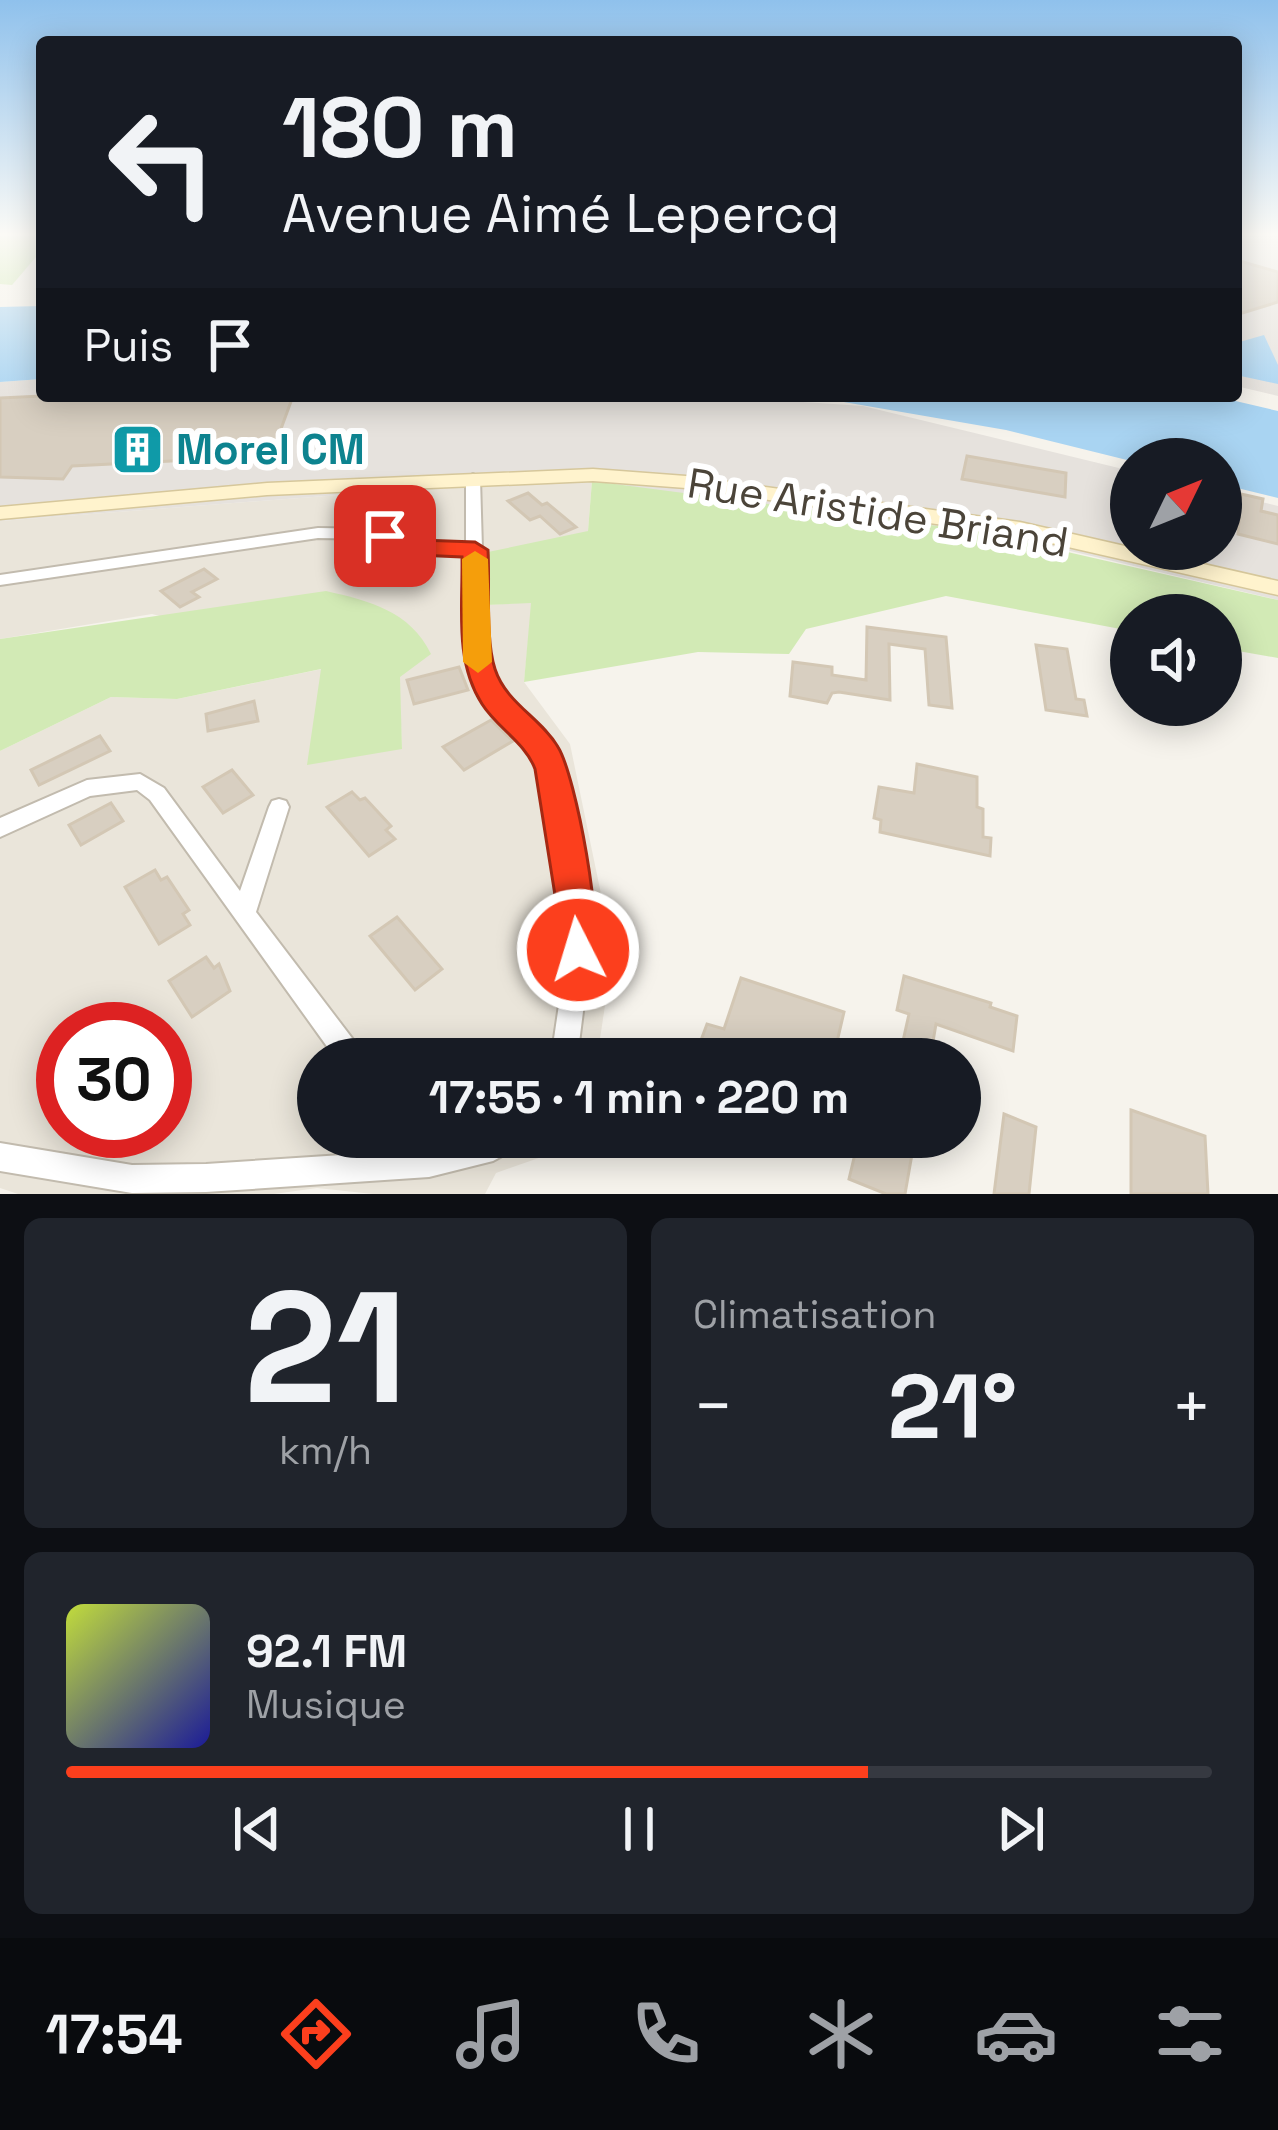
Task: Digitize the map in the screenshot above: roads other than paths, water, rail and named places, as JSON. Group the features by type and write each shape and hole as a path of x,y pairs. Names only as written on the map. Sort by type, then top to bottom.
{"main road":[{"name":"Rue Aristide Briand","path":"0,509 267,489 593,475 847,503 1020,529 1278,588"}],"street":[{"path":"473,478 478,666 494,699 544,751 552,769 578,930 566,1038"},
{"path":"0,580 318,533 376,534 417,548 475,550"},
{"path":"0,828 87,788 140,782 157,794 336,1038"},
{"path":"244,914 279,807"},
{"path":"0,1157 147,1179 452,1158"},
{"path":"425,1158 429,1163"}],"water":[{"path":"36,306 36,379 0,382 0,307"},
{"path":"1264,335 1278,365 1278,384 1242,376 1242,341"},
{"path":"844,402 1240,402 1278,411 1278,498 1242,489 1242,438 1110,438 1110,456 1006,430"}],"place":[{"name":"Morel CM","path":"137,449"}]}
